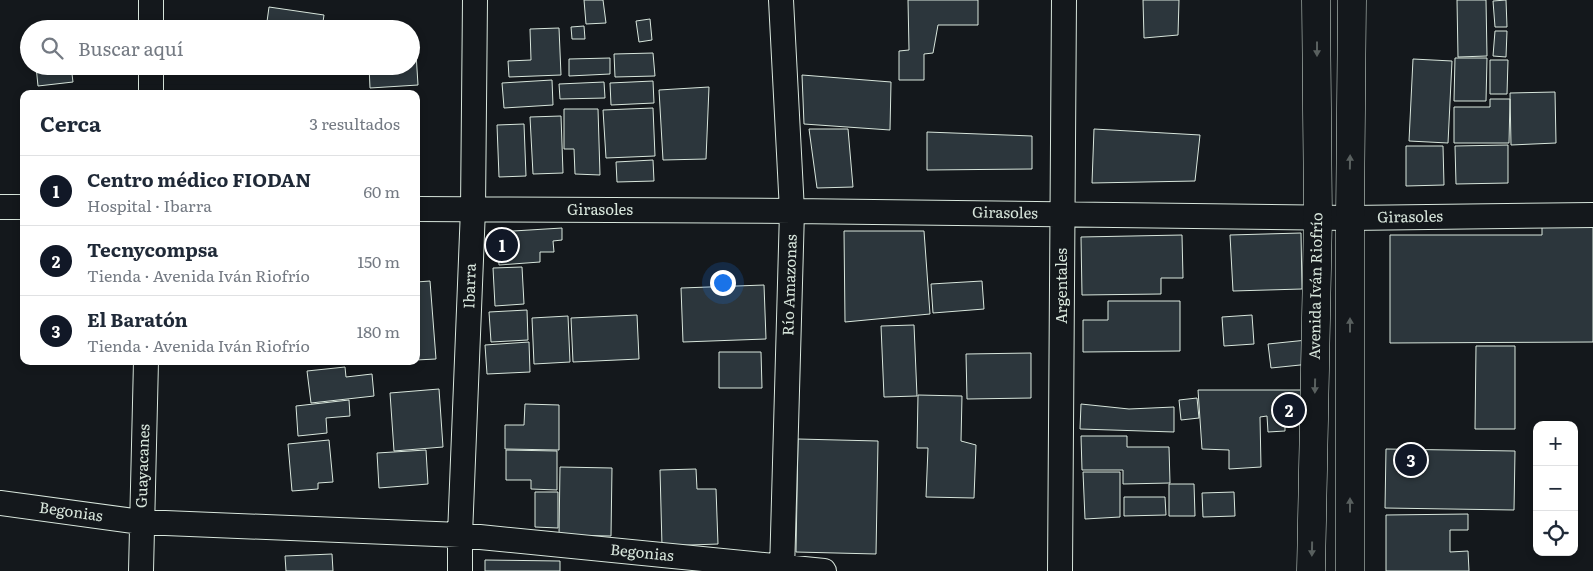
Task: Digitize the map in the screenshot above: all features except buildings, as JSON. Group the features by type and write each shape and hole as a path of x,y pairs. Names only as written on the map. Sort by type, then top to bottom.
{"main road":[{"name":"Avenida Iván Riofrío","path":"1311,571 1318,218 1316,0"},
{"path":"1350,571 1352,0"}],"street":[{"path":"151,0 151,20"},
{"name":"Ibarra","path":"460,571 473,209 474,0"},
{"name":"Río Amazonas","path":"781,0 792,211 782,569"},
{"name":"Argentales","path":"1060,571 1064,0"},
{"path":"151,75 151,90"},
{"path":"0,206 20,207"},
{"name":"Girasoles","path":"420,209 792,211 1318,218 1593,214"},
{"name":"Guayacanes","path":"141,571 146,365"},
{"name":"Begonias","path":"0,503 142,522 460,535 782,569 824,571"}],"place":[{"name":"Centro médico FIODAN","path":"502,245"},
{"name":"Tecnycompsa","path":"1289,410"},
{"name":"El Baratón","path":"1411,460"}]}
